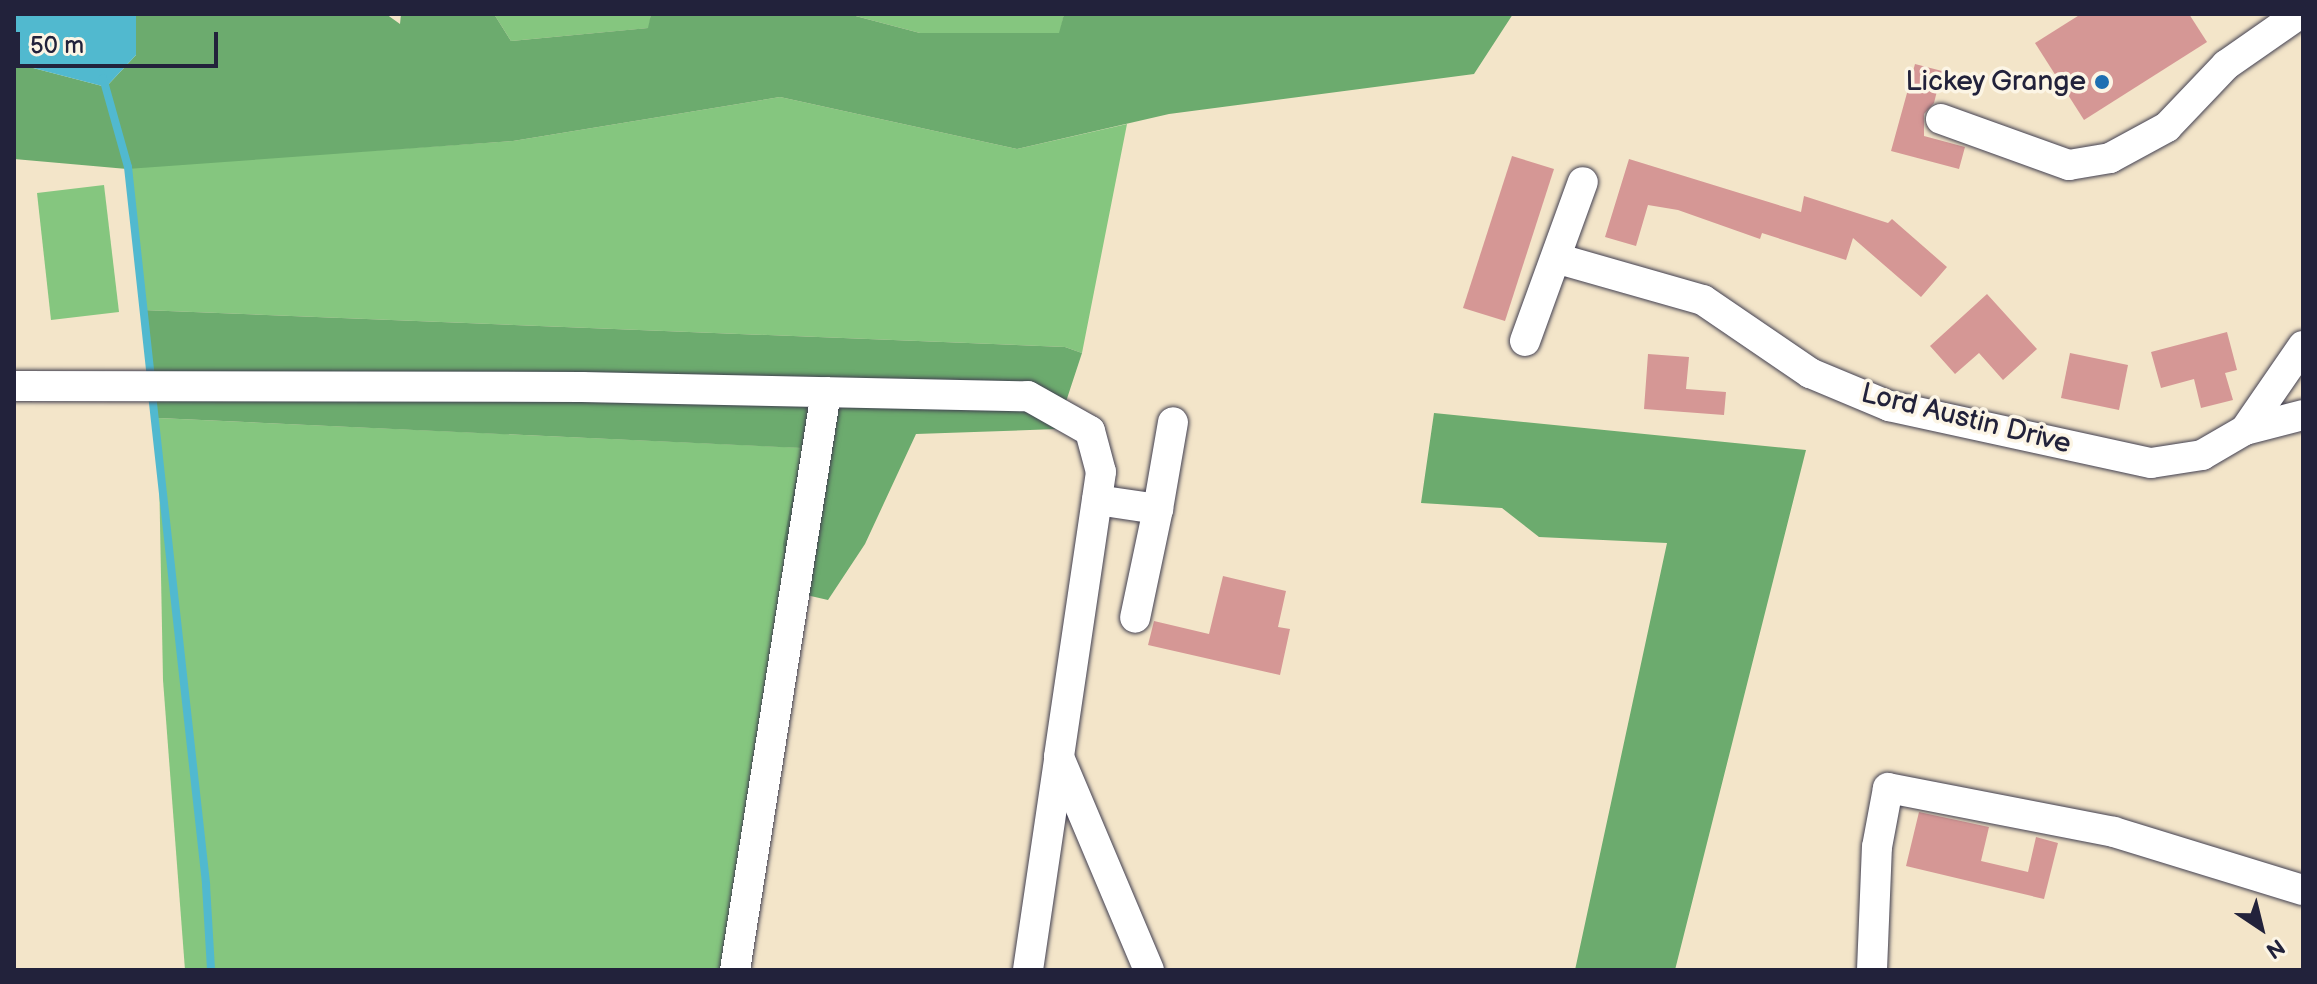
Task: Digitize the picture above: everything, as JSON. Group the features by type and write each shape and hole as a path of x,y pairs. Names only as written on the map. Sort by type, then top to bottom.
{"street":[{"path":"1941,119 2069,165 2110,158 2167,127 2226,65 2299,14"},
{"path":"1525,341 1559,259 1583,182"},
{"name":"Lord Austin Drive","path":"1559,259 1703,300 1810,373 1889,406 2151,463 2202,455 2245,430 2303,346"},
{"path":"14,386 1028,396 1090,431 1101,472 1028,970"},
{"path":"735,970 826,392"},
{"path":"2245,430 2303,415"},
{"path":"1135,618 1173,422"},
{"path":"1097,500 1158,509"},
{"path":"1059,757 1149,970"},
{"path":"1872,970 1877,847 1888,788 2114,832 2303,890"}],"green space":[{"path":"136,14 386,14 400,24 401,14 494,14 511,41 648,28 651,14 848,14 920,33 1059,33 1064,14 1513,14 1474,74 1169,114 1017,149 780,97 513,141 127,169 14,159 14,63 106,87 136,55"},
{"path":"494,14 651,14 649,28 511,41"},
{"path":"848,14 1064,14 1060,33 920,33"},
{"path":"780,97 1017,149 1127,124 1082,353 1065,347 143,310 128,167 513,141"},
{"path":"104,185 119,312 51,320 37,193"},
{"path":"143,310 1065,347 1082,353 1057,429 916,434 865,544 828,600 789,591 783,544 802,448 158,418"},
{"path":"1434,413 1806,450 1675,970 1575,970 1667,543 1539,537 1502,508 1421,503"},
{"path":"158,418 828,449 740,970 185,970 163,680"}],"water":[{"path":"14,14 136,14 136,55 106,87 14,63"}],"building":[{"name":"Lickey Grange","path":"2081,14 2189,14 2207,42 2084,120 2035,43"},
{"path":"1915,64 1942,71 1934,103 1924,114 1924,136 1965,147 1959,169 1891,151"},
{"path":"1512,156 1554,169 1505,321 1463,308"},
{"path":"1629,159 1801,212 1804,196 1888,223 1892,219 1947,267 1921,297 1853,238 1846,260 1762,233 1760,239 1678,210 1648,205 1636,246 1605,237"},
{"path":"1987,294 2037,349 2003,380 1979,353 1955,374 1930,346"},
{"path":"2227,332 2237,370 2225,373 2233,400 2201,408 2194,379 2161,388 2151,352"},
{"path":"2070,353 2128,365 2119,410 2061,398"},
{"path":"1648,354 1689,357 1686,389 1726,392 1724,415 1644,409"},
{"path":"1223,576 1286,591 1278,627 1290,629 1280,675 1148,645 1154,621 1209,634"},
{"path":"1919,812 1989,827 1981,861 2028,872 2036,837 2058,843 2044,899 1906,866"}],"waterway":[{"path":"103,78 128,167 151,380"},
{"path":"152,394 206,885 211,970"}],"place":[{"name":"Lickey Grange","path":"2102,82"}]}
